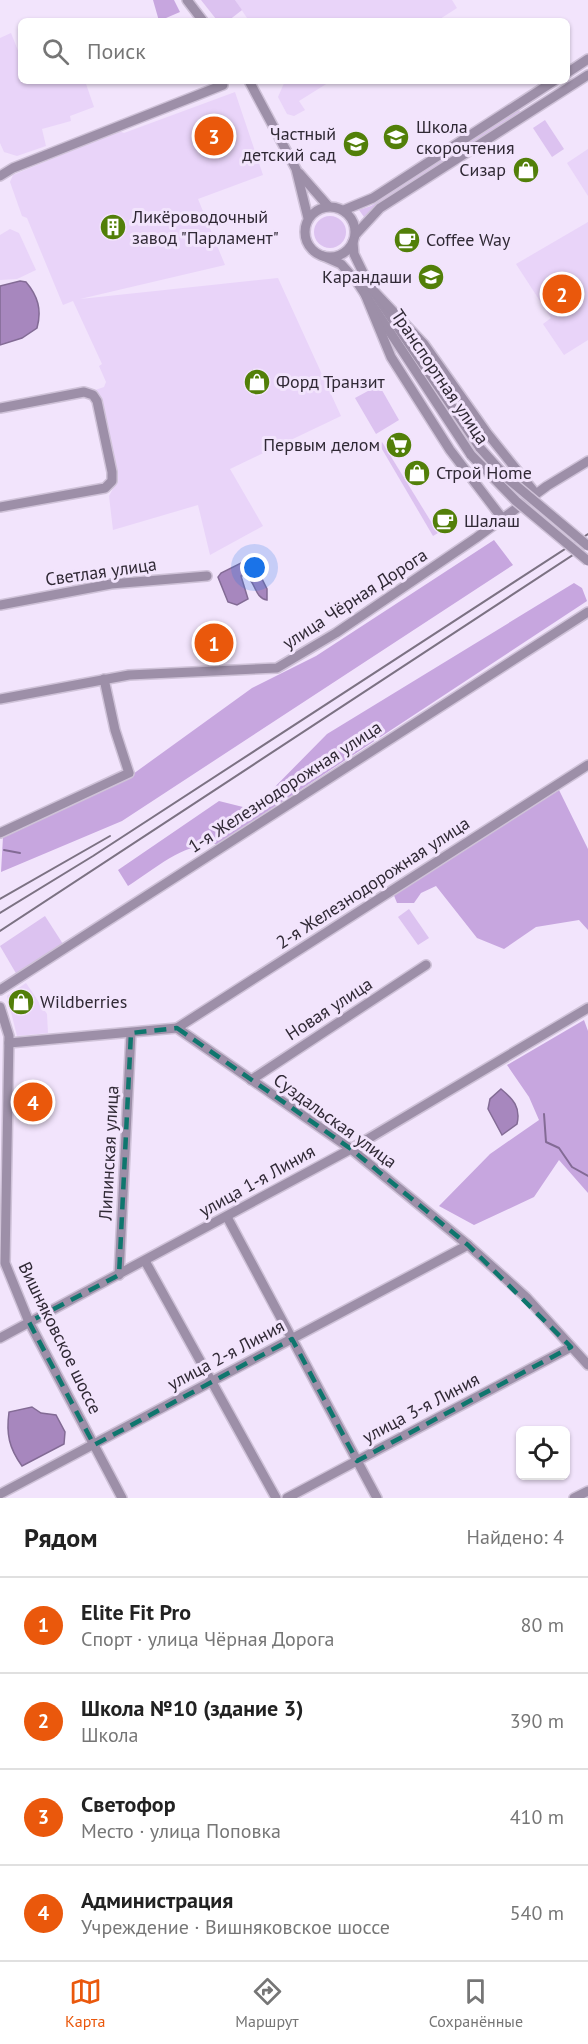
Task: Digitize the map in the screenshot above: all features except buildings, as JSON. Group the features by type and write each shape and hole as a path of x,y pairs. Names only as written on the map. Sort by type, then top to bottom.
{"street":[{"path":"187,0 201,18"},
{"path":"570,70 588,59"},
{"path":"296,169 308,218 304,231 308,244 323,256 337,256 380,208 588,75"},
{"path":"251,84 296,169 328,206"},
{"path":"308,218 320,208 328,206 344,210 373,198 549,84"},
{"path":"0,176 66,147 223,85"},
{"path":"344,210 353,221 355,238"},
{"name":"Транспортная улица","path":"355,238 354,254 369,292 471,455 516,501 588,561"},
{"name":"Транспортная улица","path":"323,256 341,264 369,292 480,448 525,494 588,546"},
{"path":"369,292 424,344 486,433 536,494"},
{"path":"369,292 391,357 450,450 502,518"},
{"path":"0,408 84,392 93,395 97,401 112,472 112,481 105,488 0,507"},
{"name":"улица Чёрная Дорога","path":"0,699 129,675 278,668 336,633 547,486 588,461"},
{"name":"Светлая улица","path":"0,605 111,584 207,576"},
{"name":"1-я Железнодорожная улица","path":"0,990 588,612"},
{"path":"0,833 129,773 115,730 104,679"},
{"name":"2-я Железнодорожная улица","path":"177,1028 588,765"},
{"name":"Новая улица","path":"251,1080 426,966"},
{"name":"Вишняковское шоссе","path":"0,1006 7,1022 9,1043 3,1256 10,1281 29,1322 122,1498"},
{"name":"улица 1-я Линия","path":"0,1338 351,1149 588,1008"},
{"path":"9,1043 177,1028"},
{"name":"Суздальская улица","path":"177,1028 351,1149 468,1245 526,1297 588,1365"},
{"name":"Липинская улица","path":"119,1275 131,1033"},
{"path":"227,1217 377,1498"},
{"name":"улица 2-я Линия","path":"0,1494 468,1245"},
{"path":"145,1261 276,1498"},
{"name":"улица 3-я Линия","path":"287,1498 571,1347"},
{"path":"574,1498 588,1491"}],"highlighted area":[{"path":"177,1028 351,1149 468,1245 571,1347 357,1461 292,1339 94,1445 29,1322 119,1275 131,1033"}],"shaded area":[{"path":"153,0 174,0 180,12 166,18 158,18"},
{"path":"201,0 235,0 242,10 232,18 215,18"},
{"path":"235,0 452,0 457,8 442,18 247,18"},
{"path":"11,33 18,50 18,84 86,84 94,107 70,116 71,121 42,129 46,146 17,156 4,152 0,143 0,38"},
{"path":"284,84 326,84 299,101 305,110 294,116 287,114 278,97"},
{"path":"235,92 263,175 198,199 225,265 80,299 278,278 341,416 230,469 263,526 210,555 198,505 113,530 109,496 117,481 101,399 95,390 104,387 106,382 99,366 102,364 73,301 63,305 27,218 22,216 10,182 13,175 119,131 124,133"},
{"path":"519,110 520,112 364,217 359,210 371,206"},
{"path":"545,120 564,149 552,157 533,128"},
{"path":"588,149 588,196 567,163"},
{"path":"330,216 342,220 346,232 342,244 330,248 318,244 314,232 318,220"},
{"path":"588,222 588,340 564,355 543,324 551,318 516,264"},
{"path":"10,229 19,233 36,270 17,279 0,280 0,235"},
{"path":"20,281 26,282 36,298 39,309 37,328 22,338 0,345 0,286"},
{"path":"379,385 399,420 376,434 355,398"},
{"path":"382,442 438,533 433,536 379,444"},
{"path":"494,540 513,565 122,821 1,872 3,837 133,774 252,688 316,656"},
{"path":"243,562 255,565 267,589 267,600 257,593 245,575 241,576 248,599 237,605 228,602 218,577 221,573"},
{"path":"574,583 582,588 587,601 218,844 206,844 182,852 128,886 118,870 219,801 247,808 260,802 327,734"},
{"path":"559,790 588,849 588,930 579,920 536,927 504,949 477,938 436,886 421,893 414,903 397,903 393,893"},
{"path":"409,909 429,938 418,945 398,917"},
{"path":"45,916 63,944 17,975 0,946"},
{"path":"26,983 47,1014 48,1033 17,1036 7,996"},
{"path":"584,1020 588,1031 588,1193 559,1160 534,1197 474,1225 439,1206 490,1154 539,1120 529,1097 507,1065"},
{"path":"501,1089 512,1100 518,1113 517,1124 502,1135 488,1109 490,1099"},
{"path":"32,1407 41,1413 56,1415 65,1432 64,1444 22,1466 14,1453 10,1440 9,1412"}],"waterway":[{"path":"4,850 20,853"},
{"path":"544,1114 546,1142 559,1148 572,1167 588,1176"}],"railway":[{"path":"0,913 93,856 588,534"},
{"path":"0,931 588,545"},
{"path":"0,899 110,836"}],"place":[{"name":"Светофор","path":"214,136"},
{"name":"Школа скорочтения","path":"396,137"},
{"name":"Частный детский сад","path":"356,144"},
{"name":"Сизар","path":"526,170"},
{"name":"Ликёроводочный завод \"Парламент\"","path":"113,227"},
{"name":"Coffee Way","path":"407,240"},
{"name":"Карандаши","path":"431,277"},
{"name":"Школа №10 (здание 3)","path":"562,294"},
{"name":"Форд Транзит","path":"257,382"},
{"name":"Первым делом","path":"399,445"},
{"name":"Строй Home","path":"417,473"},
{"name":"Шалаш","path":"445,521"},
{"name":"Elite Fit Pro","path":"214,643"},
{"name":"Wildberries","path":"21,1002"},
{"name":"Администрация","path":"33,1102"}]}
